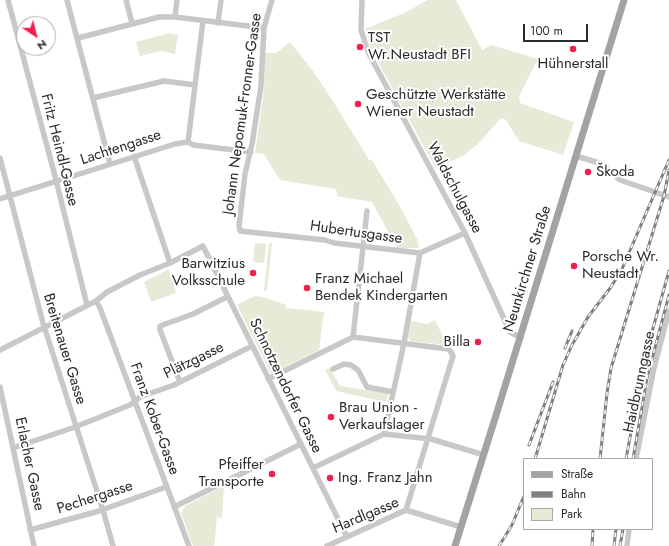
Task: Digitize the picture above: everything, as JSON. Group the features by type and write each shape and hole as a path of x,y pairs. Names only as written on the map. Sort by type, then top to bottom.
{"main road":[{"name":"Neunkirchner Straße","path":"455,546 624,0"}],"street":[{"name":"Fritz Heindl-Gasse","path":"8,0 87,305"},
{"path":"67,0 94,98 110,164"},
{"path":"126,0 132,23"},
{"path":"175,17 177,0"},
{"path":"218,23 221,0"},
{"name":"Johann Nepomuk-Fronner-Gasse","path":"240,231 239,226 246,174 251,152 261,86 264,28 272,0"},
{"name":"Waldschulgasse","path":"362,0 362,30 368,52 465,233 510,332 520,338"},
{"path":"78,38 159,17 175,17 264,28"},
{"path":"188,142 203,21"},
{"path":"94,98 164,81 195,85"},
{"name":"Lachtengasse","path":"0,199 175,144 188,142 193,145 251,152"},
{"path":"0,350 96,301 107,292 151,270 170,263 134,156"},
{"path":"576,156 603,164 620,180 669,197"},
{"name":"Breitenauer Gasse","path":"0,158 44,327 103,510 113,546"},
{"path":"353,337 367,211"},
{"name":"Hubertusgasse","path":"240,231 420,253 465,233"},
{"name":"Schnotzendorfer Gasse","path":"170,263 203,246 347,537"},
{"path":"384,434 404,343 420,253"},
{"path":"180,382 160,330 160,326 193,314 228,297"},
{"name":"Franz Kober-Gasse","path":"96,301 100,308 189,546"},
{"name":"Haidbrunngasse","path":"636,458 654,368 669,310"},
{"path":"268,378 353,337 448,349 452,352 453,356 406,510"},
{"name":"Plätzgasse","path":"13,448 76,427 130,405 140,397 180,382 252,346"},
{"path":"333,369 344,364 351,365 358,370 367,387 393,392"},
{"name":"Erlacher Gasse","path":"0,387 34,546"},
{"path":"313,468 384,434 428,438 484,455"},
{"path":"174,507 301,444"},
{"name":"Pechergasse","path":"30,530 103,510 166,486"},
{"name":"Hardlgasse","path":"327,546 406,510 461,527"},
{"path":"627,546 629,530"}],"green space":[{"path":"428,0 456,0 482,50 491,45 538,59 519,96 520,103 574,122 563,155 519,141 506,120 501,118 478,144 464,155 436,169 371,49 365,29 404,13"},
{"path":"170,33 178,35 175,54 161,51 140,56 136,42"},
{"path":"290,42 313,71 369,160 372,160 402,210 418,241 419,248 397,248 372,202 337,196 336,189 280,180 264,154 255,153 264,90 265,53 276,53"},
{"path":"255,243 266,244 264,263 253,262"},
{"path":"269,243 272,243 267,291 264,291"},
{"path":"169,269 176,293 151,302 144,282"},
{"path":"255,296 263,297 286,305 286,308 324,312 319,350 271,374 237,305"},
{"path":"435,320 447,345 411,341 408,337 411,321 427,324"},
{"path":"330,368 340,386 387,393 386,402 336,391 325,370"},
{"path":"224,486 222,518 217,517 214,546 193,546 181,513 185,506"}],"railway":[{"path":"535,458 563,365 572,345 588,317 611,287 622,269 669,160"},
{"path":"600,458 611,368 664,196 669,170"},
{"path":"626,458 645,357 669,271"},
{"path":"633,458 647,378 669,295"},
{"path":"565,348 572,331"},
{"path":"529,445 553,382"},
{"path":"499,546 512,525 523,498"},
{"path":"592,546 593,530"},
{"path":"614,546 616,530"},
{"path":"620,546 623,530"}],"place":[{"name":"TST Wr.Neustadt BFI","path":"360,47"},
{"name":"Hühnerstall","path":"573,49"},
{"name":"Geschützte Werkstätte Wiener Neustadt","path":"358,104"},
{"name":"Škoda","path":"588,172"},
{"name":"Porsche Wr. Neustadt","path":"574,266"},
{"name":"Barwitzius Volksschule","path":"253,273"},
{"name":"Franz Michael Bendek Kindergarten","path":"307,288"},
{"name":"Billa","path":"478,342"},
{"name":"Brau Union - Verkaufslager","path":"331,417"},
{"name":"Pfeiffer Transporte","path":"272,474"},
{"name":"Ing. Franz Jahn","path":"330,478"}]}
